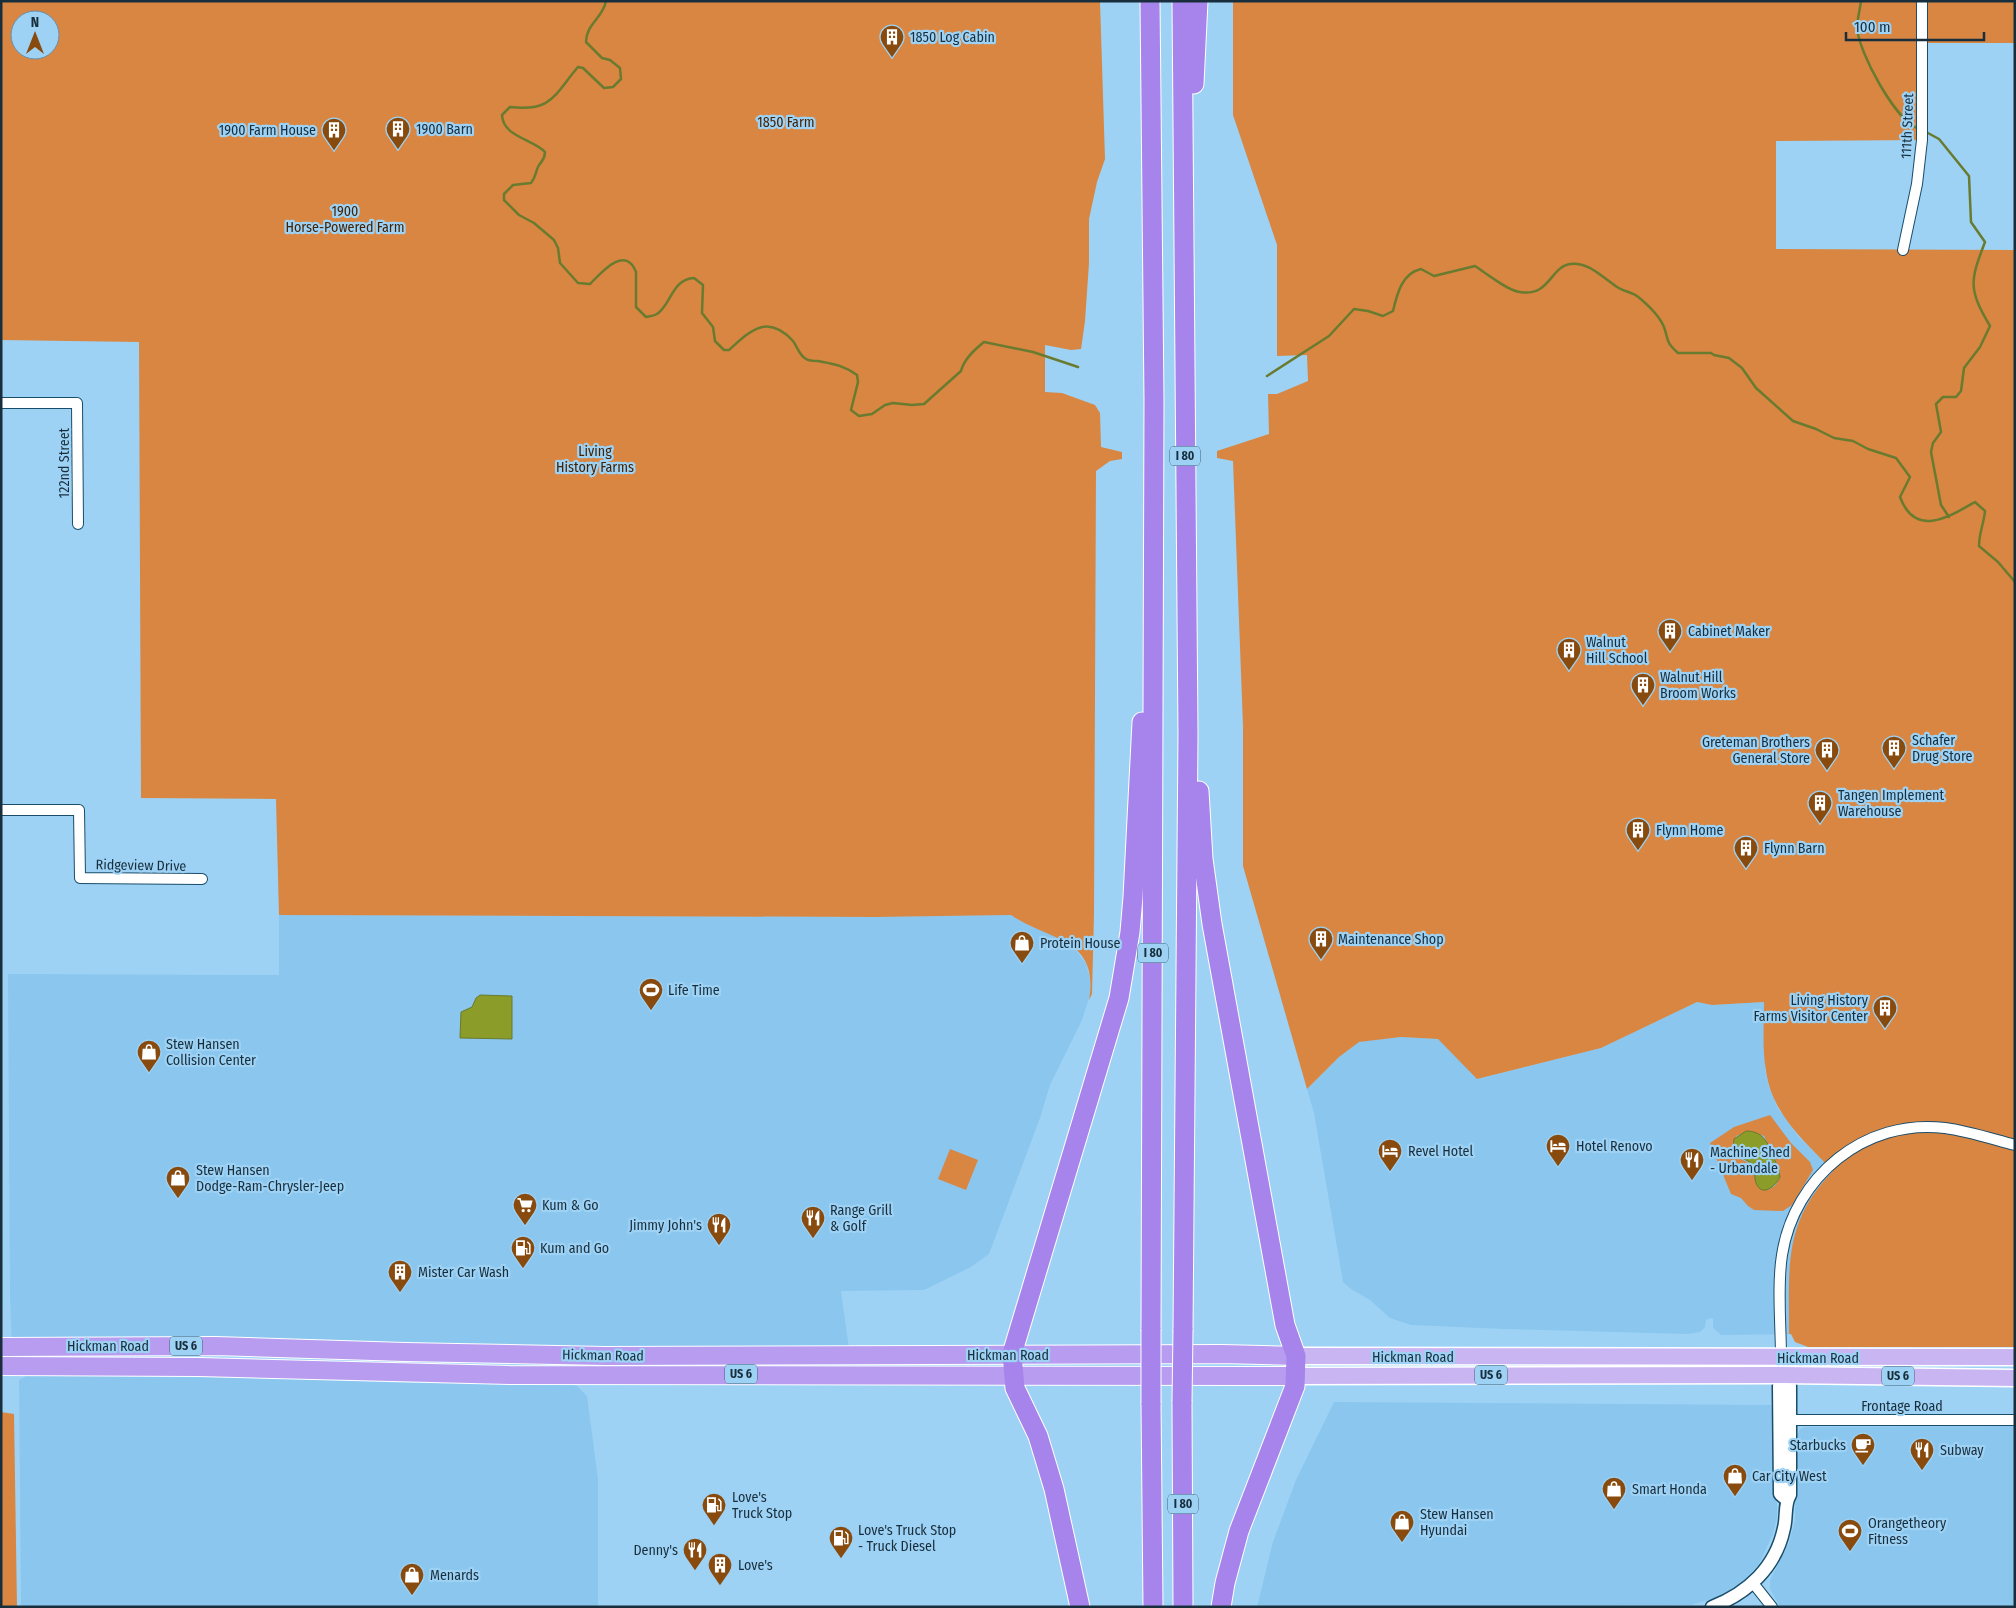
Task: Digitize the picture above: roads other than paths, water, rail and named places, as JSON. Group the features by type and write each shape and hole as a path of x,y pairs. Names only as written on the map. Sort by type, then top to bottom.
{"highway":[{"name":"I 80","path":"1149,1 1151,31 1154,576 1151,1329 1153,1607"},
{"name":"I 80","path":"1182,1 1188,734 1182,1402 1183,1607"},
{"path":"1183,177 1194,79 1198,1"},
{"path":"1080,1607 1054,1489 1038,1436 1015,1388 1012,1354 1119,998 1130,932 1133,897 1142,722 1154,576"},
{"path":"1188,734 1198,770 1203,859 1212,924 1285,1325 1296,1356 1295,1386 1239,1531 1225,1583 1221,1607"},
{"name":"Hickman Road","path":"1,1347 215,1346 405,1352 830,1356 1012,1354 1296,1356"},
{"path":"146,1366 166,1359 201,1355 266,1357 276,1355 280,1348"},
{"path":"281,1370 283,1365 296,1359 393,1359 405,1352"},
{"name":"Hickman Road","path":"1,1366 146,1366 510,1375 1296,1376"}],"main road":[{"name":"Hickman Road","path":"1296,1356 2015,1357"},
{"name":"Hickman Road","path":"1296,1376 1782,1375 2015,1378"}],"street":[{"name":"111th Street","path":"1903,250 1917,184 1922,140 1922,1"},
{"name":"122nd Street","path":"1,403 77,403 78,524"},
{"name":"Ridgeview Drive","path":"1,810 79,810 80,878 202,879"},
{"path":"1787,1500 1780,1494 1779,1386 1782,1375 1782,1254 1798,1206 1823,1171 1859,1144 1881,1134 1904,1129 1945,1128 2015,1145"},
{"path":"1712,1607 1734,1597 1754,1583 1771,1562 1781,1542 1785,1527 1787,1500 1790,1495 1790,1386 1782,1375"},
{"name":"Frontage Road","path":"1790,1420 2015,1420"},
{"path":"1754,1583 1772,1607"}],"waterway":[{"path":"606,1 602,12 589,30 586,42 602,58 610,60 620,68 621,79 613,87 604,88 583,68 578,67 557,93 544,104 524,108 510,107 502,115 507,128 545,152 544,159 531,183 513,185 504,194 504,200 519,215 534,223 554,240 558,248 560,263 578,283 590,284 613,263 626,261 631,264 636,272 636,307 646,317 653,316 662,310 676,287 687,279 694,278 703,285 702,313 713,327 715,341 724,350 729,350 752,331 759,328 775,328 793,341 806,359 838,365 857,375 858,382 851,410 859,416 872,414 885,405 893,403 924,404 961,371 967,359 984,342 1033,352 1078,367"},
{"path":"1861,1 1857,28 1864,53 1889,99 1908,122 1917,128"},
{"path":"1926,132 1939,139 1969,176 1971,222 1985,242 1976,266 1974,285 1978,303 1990,326 1980,347 1964,368 1961,391 1956,397 1943,397 1936,404 1941,432 1933,443 1931,452 1941,505 1949,517"},
{"path":"1267,376 1329,336 1354,309 1383,316 1393,311 1401,285 1415,271 1421,269 1434,276 1475,266 1515,291 1530,292 1544,286 1563,266 1570,264 1583,265 1619,288 1637,296 1645,303 1659,318 1669,343 1678,353 1711,353 1729,358 1742,368 1756,388 1793,421 1834,438 1853,441 1868,449 1896,458 1910,477 1900,497 1906,510 1914,517 1923,521 1944,518 1975,502 1985,511 1979,546 1998,562 2015,582"}],"place":[{"name":"1850 Log Cabin","path":"892,58"},
{"name":"1900 Barn","path":"398,150"},
{"name":"1900 Farm House","path":"334,151"},
{"name":"Cabinet Maker","path":"1670,652"},
{"name":"Walnut Hill School","path":"1569,671"},
{"name":"Walnut Hill Broom Works","path":"1643,706"},
{"name":"Schafer Drug Store","path":"1894,769"},
{"name":"Greteman Brothers General Store","path":"1827,771"},
{"name":"Tangen Implement Warehouse","path":"1820,824"},
{"name":"Flynn Home","path":"1638,851"},
{"name":"Flynn Barn","path":"1746,869"},
{"name":"Maintenance Shop","path":"1321,960"},
{"name":"Protein House","path":"1022,964"},
{"name":"Life Time","path":"651,1011"},
{"name":"Living History Farms Visitor Center","path":"1885,1029"},
{"name":"Stew Hansen Collision Center","path":"149,1073"},
{"name":"Hotel Renovo","path":"1558,1167"},
{"name":"Revel Hotel","path":"1390,1172"},
{"name":"Machine Shed - Urbandale","path":"1692,1181"},
{"name":"Stew Hansen Dodge-Ram-Chrysler-Jeep","path":"178,1199"},
{"name":"Kum & Go","path":"525,1226"},
{"name":"Range Grill & Golf","path":"813,1239"},
{"name":"Jimmy John's","path":"719,1246"},
{"name":"Kum and Go","path":"523,1269"},
{"name":"Mister Car Wash","path":"400,1293"},
{"name":"Starbucks","path":"1863,1466"},
{"name":"Subway","path":"1922,1471"},
{"name":"Car City West","path":"1735,1497"},
{"name":"Smart Honda","path":"1614,1510"},
{"name":"Love's Truck Stop","path":"714,1526"},
{"name":"Stew Hansen Hyundai","path":"1402,1543"},
{"name":"Orangetheory Fitness","path":"1850,1552"},
{"name":"Love's Truck Stop - Truck Diesel","path":"841,1559"},
{"name":"Denny's","path":"695,1571"},
{"name":"Love's","path":"720,1586"},
{"name":"Menards","path":"412,1596"}],"park label":[{"name":"1850 Farm","path":"786,122"},
{"name":"1900 Horse-Powered Farm","path":"345,220"},
{"name":"Living History Farms","path":"595,460"}]}
